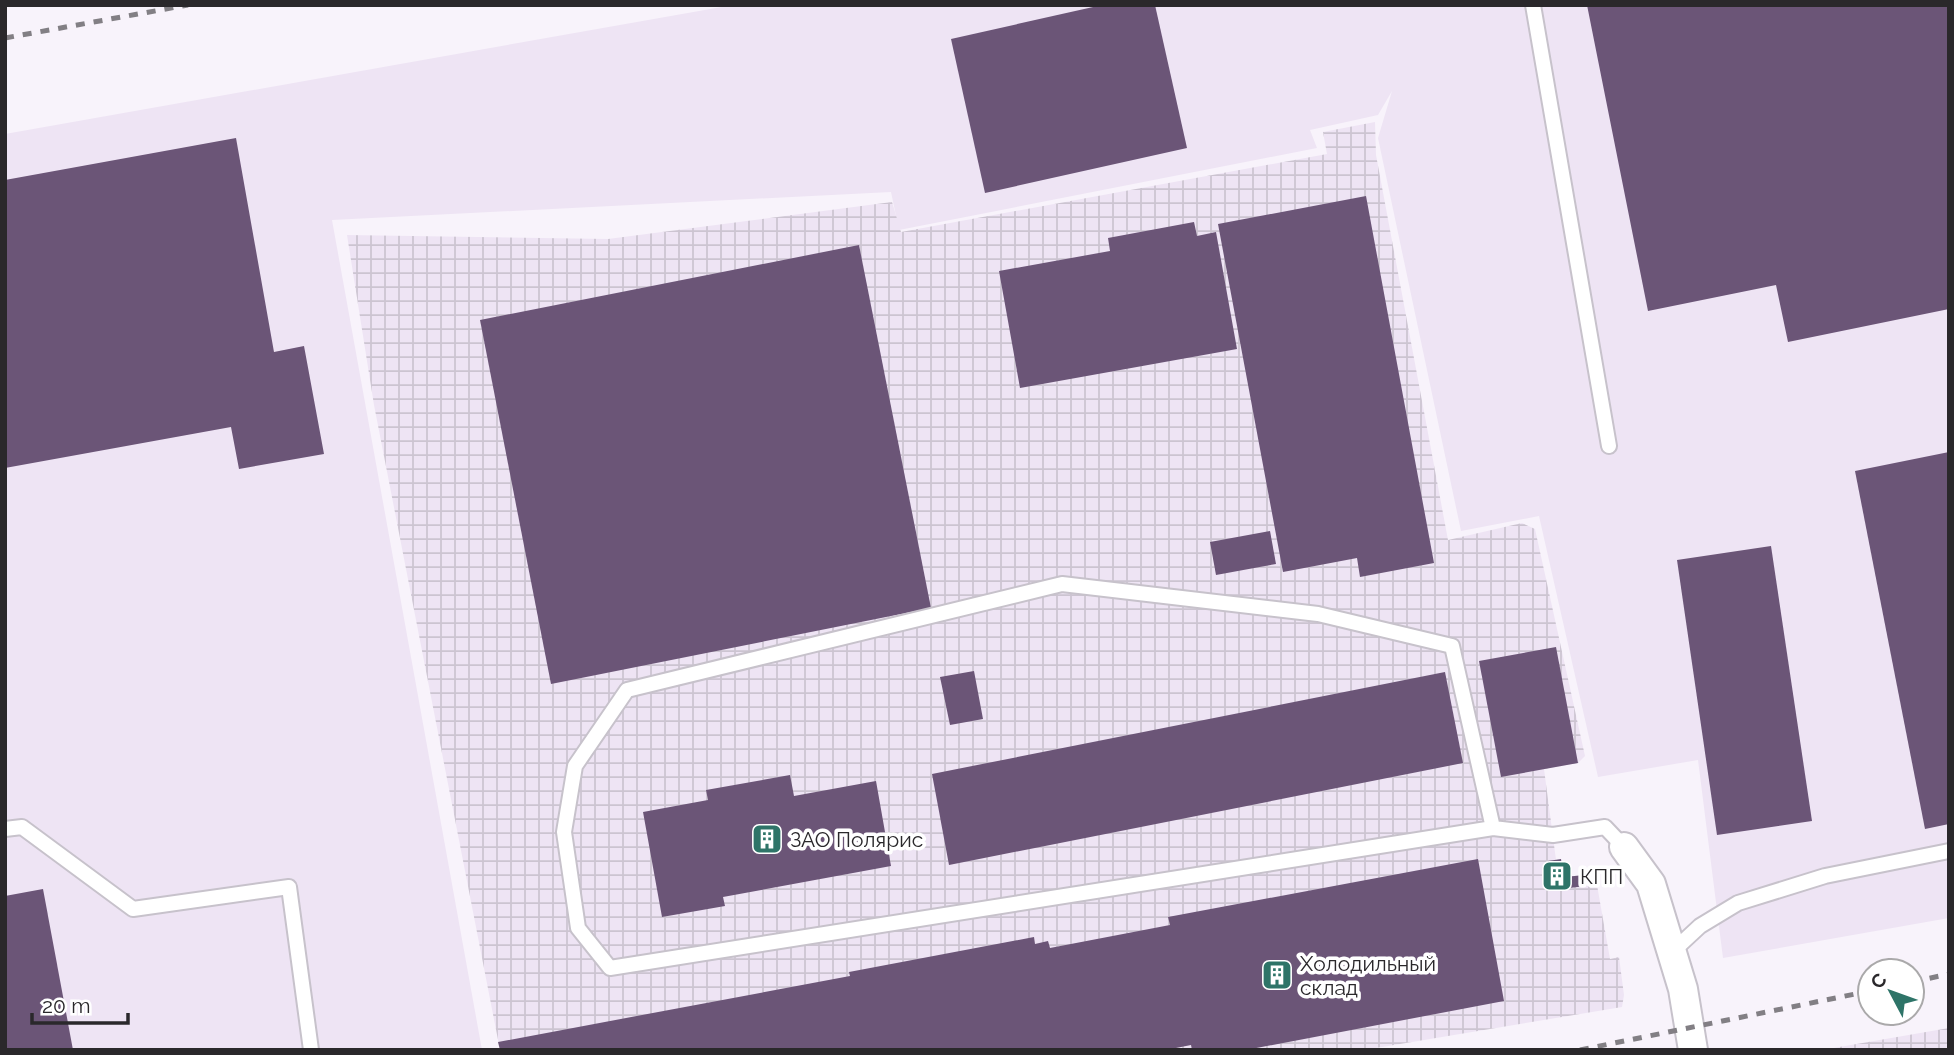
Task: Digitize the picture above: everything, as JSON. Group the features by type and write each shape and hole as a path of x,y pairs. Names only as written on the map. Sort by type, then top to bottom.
{"street":[{"path":"1624,847 1651,884 1683,989 1693,1050"}],"lane":[{"path":"1533,5 1609,446"},
{"path":"1493,828 1452,646 1318,614 1062,583 626,690 575,766 564,832 578,929 610,968 1493,828 1553,835 1605,827 1624,847"},
{"path":"5,830 22,827 133,909 289,887 311,1050"},
{"path":"1672,952 1700,926 1738,903 1825,876 1949,851"}],"shaded area":[{"path":"733,5 1949,5 1949,918 1723,958 1698,760 1598,777 1539,516 1461,531 1378,138 1392,91 1378,115 1310,130 1317,148 899,230 891,192 332,220 482,1050 5,1050 5,134"},
{"path":"1375,122 1376,155 1448,540 1522,523 1535,529 1585,756 1578,763 1544,769 1556,860 1561,859 1563,877 1586,875 1587,886 1597,885 1610,959 1619,957 1624,995 1622,1007 1364,1050 500,1050 374,405 347,235 608,239 892,202 901,232 1327,154 1323,132"},
{"path":"1949,1028 1949,1050 1822,1050"}],"building":[{"path":"1102,5 1155,5 1187,148 985,193 951,39"},
{"path":"1587,5 1949,5 1949,309 1788,342 1776,285 1648,311"},
{"path":"236,138 274,352 304,346 324,454 239,469 231,427 5,468 5,180"},
{"path":"1366,196 1434,563 1360,577 1357,558 1283,572 1218,224"},
{"path":"1194,222 1197,236 1216,232 1237,349 1020,388 999,271 1110,251 1108,238"},
{"path":"859,245 931,608 551,684 480,320"},
{"path":"1949,452 1949,824 1925,829 1855,471"},
{"path":"1270,531 1276,564 1216,575 1210,542"},
{"path":"1771,546 1812,821 1717,835 1677,560"},
{"path":"1556,647 1578,763 1501,777 1479,661"},
{"path":"974,671 983,719 950,725 940,677"},
{"path":"1445,672 1463,763 949,865 932,774"},
{"name":"ЗАО Полярис","path":"790,775 794,796 876,781 891,866 723,897 725,906 662,917 643,812 708,800 706,790"},
{"name":"Холодильный склад","path":"1478,859 1504,1001 1246,1050 1192,1050 1191,1045 1166,1050 500,1050 498,1042 850,976 849,972 1034,937 1035,944 1048,941 1050,948 1170,925 1168,917"},
{"name":"КПП","path":"1561,859 1563,877 1586,875 1586,886 1552,890 1548,861"},
{"path":"43,889 73,1050 5,1050 5,896"}],"railway":[{"path":"5,38 188,5"},
{"path":"1926,979 1949,974"},
{"path":"1580,1050 1856,994"}],"place":[{"name":"ЗАО Полярис","path":"767,839"},
{"name":"КПП","path":"1557,876"},
{"name":"Холодильный склад","path":"1277,975"}]}
